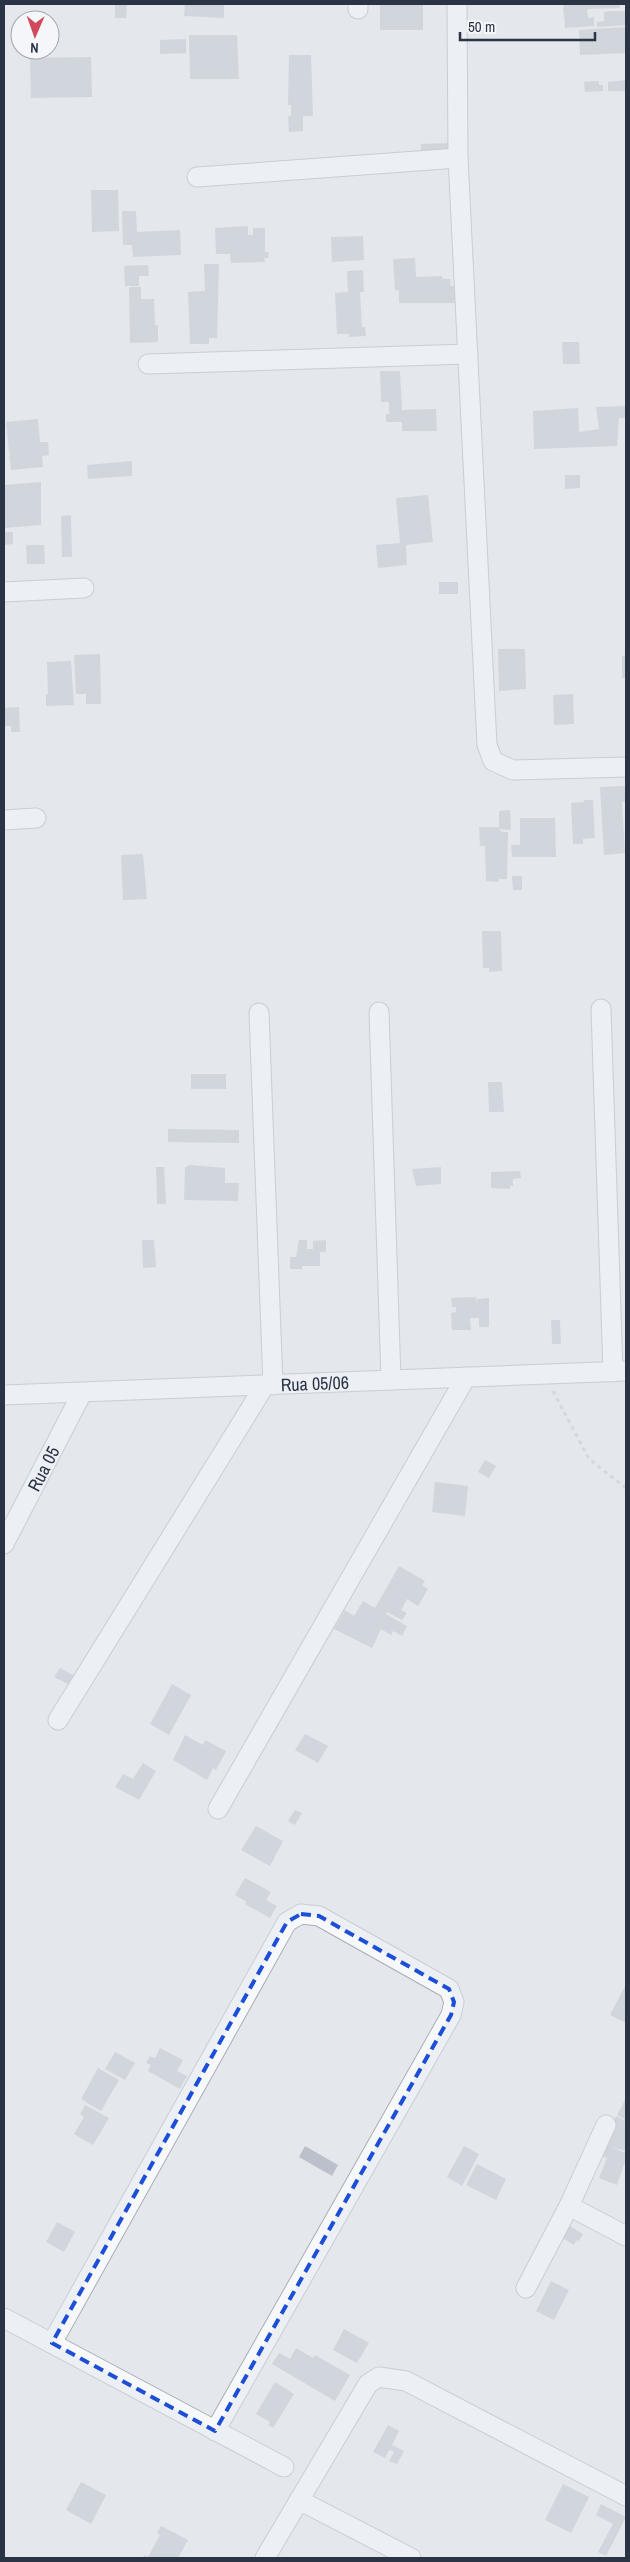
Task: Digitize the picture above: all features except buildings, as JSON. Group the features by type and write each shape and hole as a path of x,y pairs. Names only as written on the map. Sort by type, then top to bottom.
{"street":[{"path":"457,4 458,158 487,745 493,761 513,770 626,767"},
{"path":"196,177 458,158"},
{"path":"148,364 468,354"},
{"path":"4,592 84,588"},
{"path":"4,820 36,818"},
{"path":"601,1010 620,1372"},
{"path":"379,1012 392,1380"},
{"path":"58,1720 269,1385 258,1013"},
{"name":"Rua 05/06","path":"4,1395 620,1372"},
{"path":"218,1809 466,1377"},
{"name":"Rua 05","path":"4,1544 82,1393"},
{"path":"52,2343 287,1922 301,1914 318,1916 449,1989 454,2002 451,2015 215,2431"},
{"path":"526,2288 569,2206 606,2125"},
{"path":"569,2206 626,2236"},
{"path":"4,2318 284,2467"},
{"path":"265,2558 368,2384 379,2376 406,2381 626,2496"},
{"path":"299,2500 411,2558"}],"path":[{"path":"545,1374 588,1459 626,1488"}],"highlighted area":[{"path":"301,1914 319,1916 449,1989 454,2002 451,2015 215,2431 52,2343 287,1922"}]}
